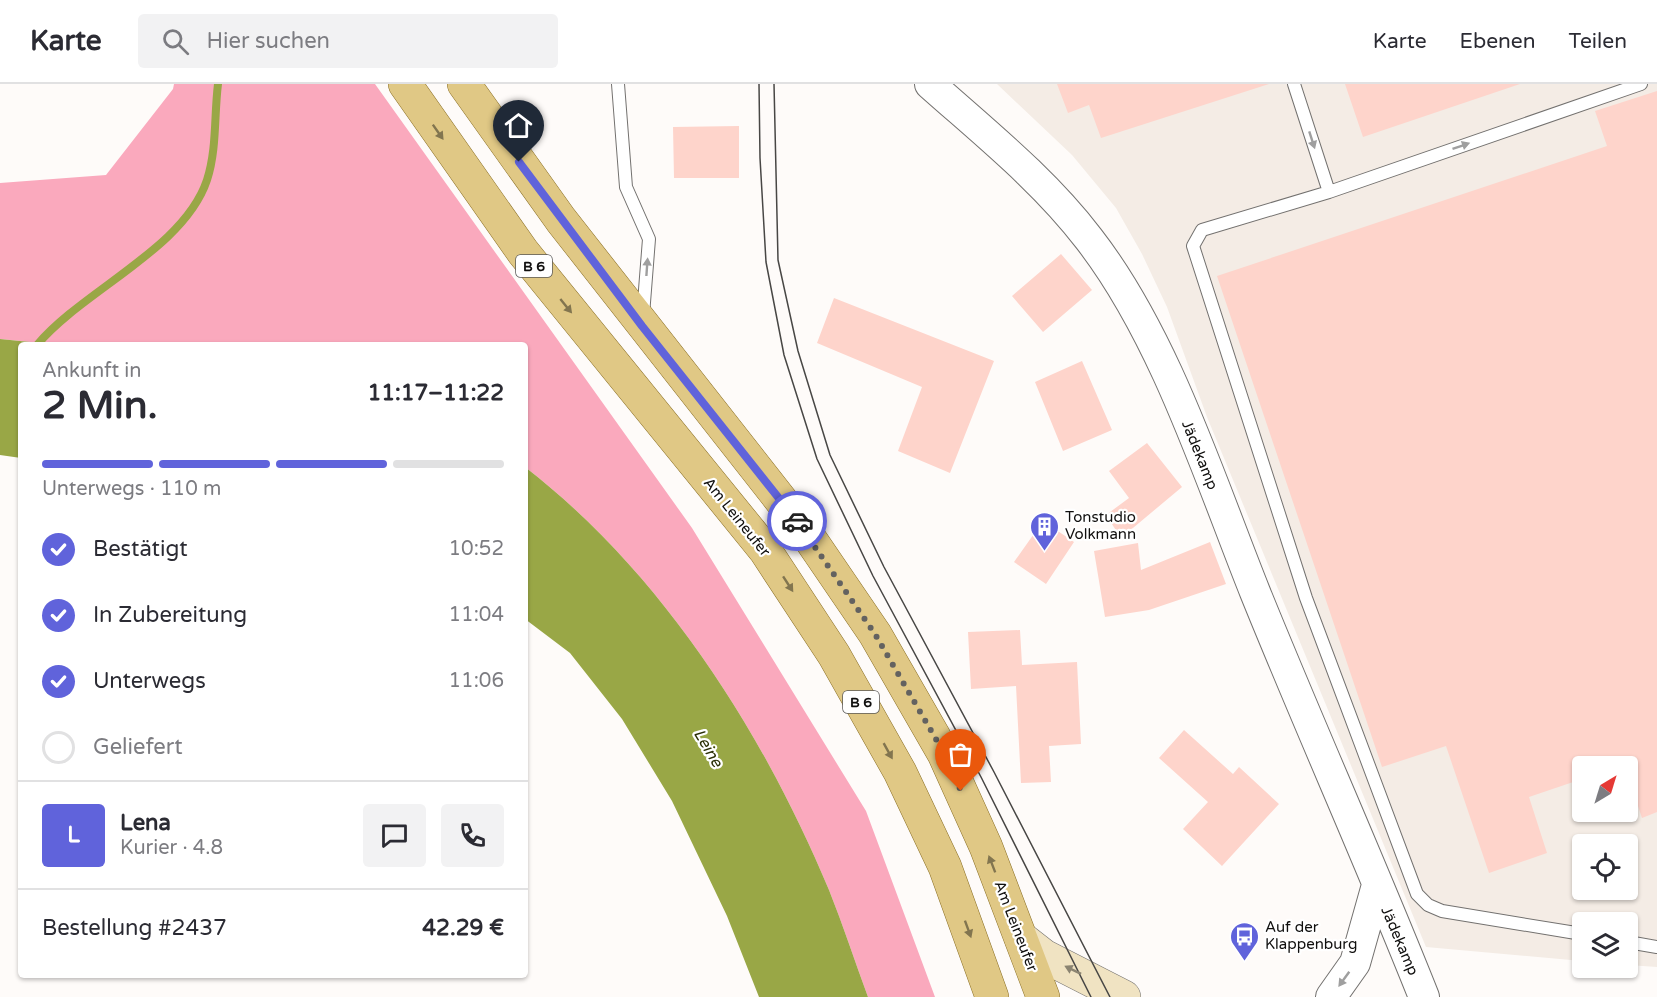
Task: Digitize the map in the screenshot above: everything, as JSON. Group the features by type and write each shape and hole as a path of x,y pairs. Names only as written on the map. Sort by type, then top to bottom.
{"main road":[{"name":"Am Leineufer","path":"405,84 523,252 765,550 834,655 900,772 945,867 992,997"},
{"name":"Am Leineufer","path":"464,84 561,220 802,527 875,634 944,753 986,847 1043,997"},
{"path":"1021,938 1044,956 1124,997"}],"street":[{"name":"Jädekamp","path":"930,84 1040,183 1089,239 1135,309 1179,404 1424,997"},
{"name":"Jädekamp","path":"1331,997 1355,963 1377,885"}],"lane":[{"path":"618,84 626,187 649,239 642,326"},
{"path":"1294,84 1329,192"},
{"path":"1572,932 1442,911 1428,905 1417,894 1306,598 1193,246 1202,230 1329,192 1641,84"},
{"path":"1638,944 1657,947"}],"shaded area":[{"path":"174,84 375,84 692,528 866,811 935,997 868,997 829,890 803,831 773,772 704,659 664,606 621,556 575,509 528,470 528,342 30,342 0,339 0,183 106,175 173,89"},
{"path":"997,84 1657,84 1657,967 1638,966 1638,912 1572,912 1572,960 1426,947 1207,417 1167,307 1142,254 1116,208 1072,155"}],"water":[{"path":"0,339 30,342 18,342 18,458 0,455"},
{"name":"Leine","path":"528,470 575,509 621,556 664,606 704,659 773,772 803,831 829,890 868,997 759,997 727,916 672,801 622,719 570,653 528,621"}],"building":[{"path":"1057,84 1269,84 1101,138 1089,105 1068,113"},
{"path":"1345,84 1520,84 1363,137"},
{"path":"1657,91 1657,812 1642,818 1638,806 1638,756 1572,756 1572,782 1529,797 1547,853 1489,873 1446,746 1382,767 1217,276 1607,146 1595,111"},
{"path":"739,126 739,178 674,178 673,127"},
{"path":"1061,254 1092,290 1043,332 1012,296"},
{"path":"834,298 994,361 950,473 898,451 922,387 817,343"},
{"path":"1082,361 1112,430 1063,451 1035,382"},
{"path":"1147,443 1182,487 1121,538 1106,515 1129,498 1109,471"},
{"name":"Tonstudio Volkmann","path":"1043,521 1074,542 1046,584 1014,562"},
{"path":"1210,542 1226,584 1149,610 1105,617 1094,551 1138,543 1141,570"},
{"path":"1020,630 1022,665 1077,662 1081,744 1049,746 1051,782 1021,783 1016,686 971,689 968,632"},
{"path":"1184,730 1233,774 1239,767 1279,804 1222,866 1183,829 1208,802 1159,758"}],"waterway":[{"path":"40,342 80,306 155,248 177,227 195,205 210,168 218,84"}],"tram line":[{"path":"759,84 760,158 766,262 784,355 817,459 873,576 981,777 1091,997"},
{"path":"774,84 778,260 798,351 830,455 884,567 994,772 1110,997"}],"way so far":[{"path":"797,521 875,634 944,753 961,791"}],"place":[{"name":"Tonstudio Volkmann","path":"1044,552"},
{"name":"Auf der Klappenburg","path":"1244,962"}],"route":[{"path":"519,162 642,326 797,521"}]}
